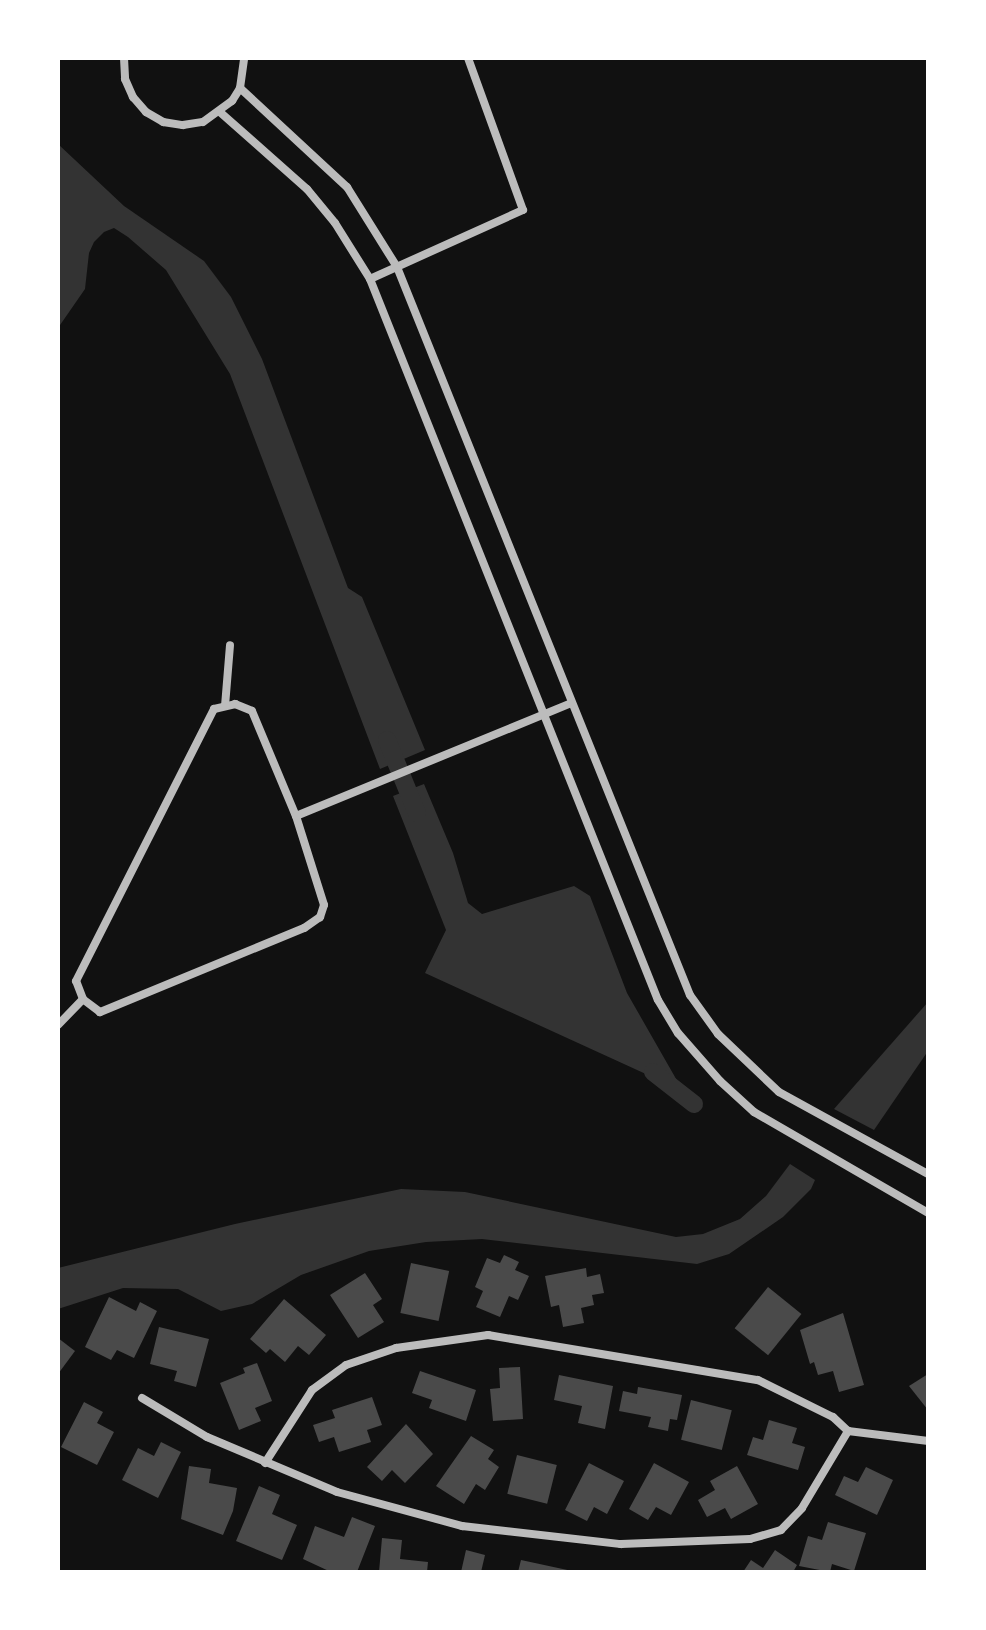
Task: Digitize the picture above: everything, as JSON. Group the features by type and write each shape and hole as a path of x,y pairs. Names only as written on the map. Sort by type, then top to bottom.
{"street":[{"path":"124,58 125,79 133,97 146,112 163,122 183,125 203,122 221,113 240,88 244,58"},
{"path":"370,279 523,210 468,58"},
{"path":"240,88 347,187 397,267 690,995 718,1034 779,1092 928,1174"},
{"path":"221,113 307,189 335,223 370,279 658,1000 678,1033 720,1081 754,1112 928,1213"},
{"path":"225,706 230,645"},
{"path":"296,816 572,703"},
{"path":"235,704 252,711 296,816 324,905 320,917 304,928 100,1012 83,999 76,981 214,709 235,704"},
{"path":"58,1025 83,999"},
{"path":"265,1463 312,1390 346,1365 396,1348 488,1335 758,1380 833,1417 848,1431 928,1441"},
{"path":"142,1398 207,1437 337,1492 462,1526 621,1544 750,1539 781,1530 802,1508 848,1431"}],"shaded area":[{"path":"58,144 124,206 204,261 231,297 262,359 348,588 362,597 425,750 380,769 230,374 166,270 114,228 104,232 89,253 85,289 58,328"},
{"path":"424,784 453,853 468,903 482,914 574,886 590,896 627,993 683,1091 425,973 446,930 393,796"},
{"path":"928,1002 928,1051 874,1130 834,1109"},
{"path":"790,1164 815,1180 811,1189 783,1217 729,1254 697,1264 482,1239 426,1242 369,1251 301,1275 252,1304 221,1311 178,1289 123,1288 58,1309 58,1268 235,1224 401,1189 465,1192 676,1237 703,1234 740,1219 766,1196"}],"building":[{"path":"504,1255 519,1262 515,1270 529,1276 518,1300 509,1296 500,1317 476,1307 483,1291 475,1287 487,1258 500,1263"},
{"path":"411,1263 449,1271 439,1321 400,1313"},
{"path":"586,1268 587,1277 600,1274 604,1293 592,1295 594,1305 581,1308 584,1323 563,1327 559,1305 551,1307 545,1276"},
{"path":"365,1273 382,1299 373,1305 384,1322 358,1338 330,1295"},
{"path":"768,1287 801,1314 768,1355 735,1328"},
{"path":"109,1297 136,1311 140,1302 157,1311 134,1358 117,1350 111,1360 85,1347"},
{"path":"284,1299 326,1335 309,1355 298,1346 285,1362 270,1349 266,1353 250,1339"},
{"path":"843,1313 864,1385 839,1392 833,1371 818,1375 814,1362 810,1364 800,1330"},
{"path":"159,1327 209,1339 196,1387 174,1381 177,1371 150,1364"},
{"path":"58,1338 75,1351 58,1374"},
{"path":"257,1363 272,1401 255,1408 261,1421 239,1430 220,1383 245,1373 243,1368"},
{"path":"520,1367 523,1419 493,1421 490,1389 500,1388 499,1368"},
{"path":"420,1371 476,1390 466,1421 429,1408 432,1400 412,1393"},
{"path":"928,1374 928,1410 909,1386"},
{"path":"559,1375 613,1386 605,1429 578,1423 582,1406 554,1400"},
{"path":"638,1387 682,1395 677,1420 670,1419 668,1431 648,1427 651,1417 619,1411 623,1391 637,1394"},
{"path":"372,1397 382,1425 367,1430 371,1442 339,1452 334,1437 319,1442 313,1425 335,1418 332,1410"},
{"path":"691,1400 732,1410 722,1450 681,1440"},
{"path":"84,1402 103,1412 97,1423 114,1432 97,1465 61,1447"},
{"path":"769,1420 797,1428 792,1443 805,1447 798,1470 747,1455 753,1437 763,1440"},
{"path":"406,1424 433,1454 405,1483 392,1470 382,1481 367,1467"},
{"path":"471,1436 494,1450 488,1459 499,1467 485,1490 476,1484 464,1504 436,1486"},
{"path":"161,1442 181,1452 158,1498 122,1480 138,1448 154,1456"},
{"path":"517,1455 557,1465 547,1504 507,1494"},
{"path":"589,1463 624,1481 607,1514 594,1507 587,1521 565,1510"},
{"path":"654,1463 689,1482 671,1515 656,1507 648,1520 629,1509"},
{"path":"189,1466 211,1469 209,1483 237,1488 233,1511 223,1535 181,1519"},
{"path":"737,1466 758,1504 731,1519 725,1508 707,1517 698,1500 715,1490 710,1481"},
{"path":"866,1467 893,1480 877,1515 835,1495 844,1476 858,1482"},
{"path":"259,1486 280,1495 272,1514 297,1525 282,1560 236,1541"},
{"path":"352,1517 375,1526 357,1572 331,1572 303,1559 315,1526 344,1537"},
{"path":"828,1522 866,1533 854,1571 832,1564 830,1572 799,1566 808,1536 822,1540"},
{"path":"382,1538 402,1540 400,1559 428,1562 427,1572 379,1572"},
{"path":"466,1550 485,1555 481,1572 461,1572"},
{"path":"775,1550 797,1565 793,1572 743,1572 751,1560 763,1568"},
{"path":"521,1560 572,1571 518,1572"}],"waterway":[{"path":"387,740 417,813"},
{"path":"653,1072 694,1104"}]}
